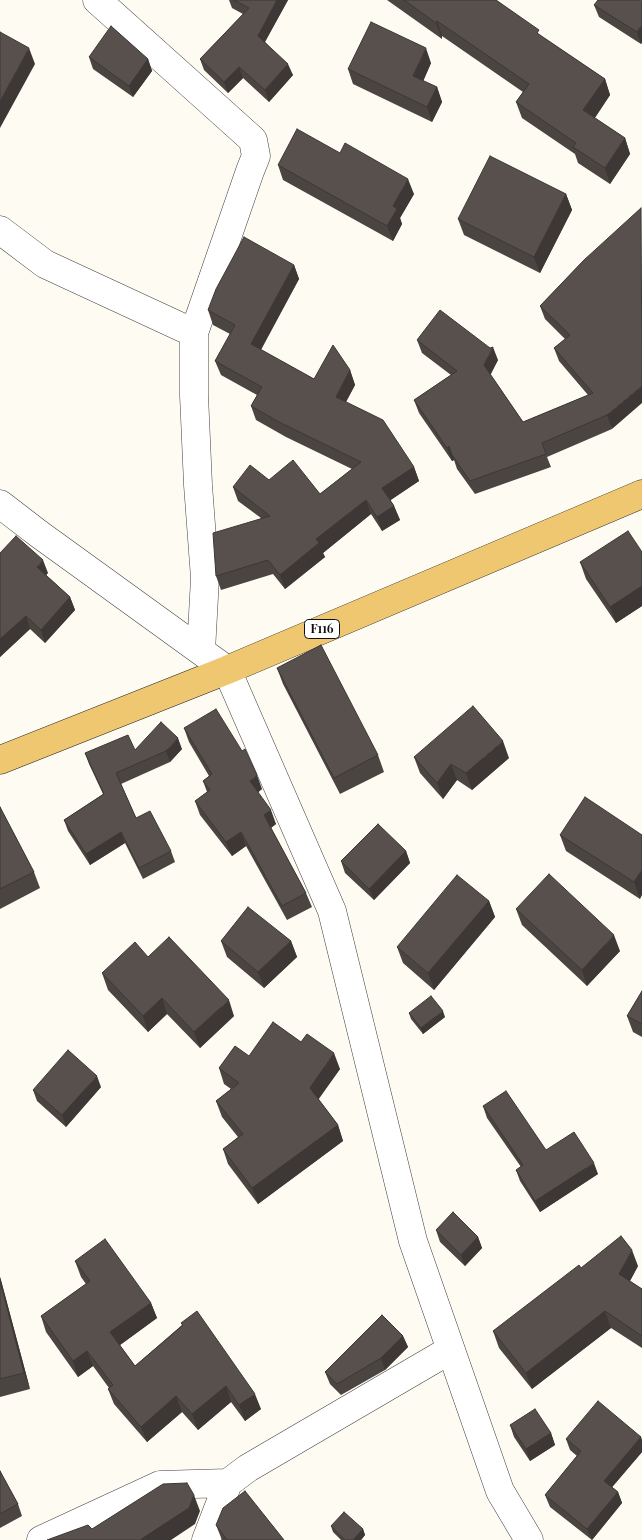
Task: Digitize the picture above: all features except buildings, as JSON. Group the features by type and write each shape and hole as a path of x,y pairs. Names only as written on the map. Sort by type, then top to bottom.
{"main road":[{"name":"F116","path":"0,760 227,670 642,494"}],"street":[{"path":"98,0 253,140 256,156 194,333 194,395 205,578 202,651"},
{"path":"0,230 45,264 194,333"},
{"path":"0,504 227,670 332,911 413,1242 500,1492 529,1540"},
{"path":"206,1540 228,1484 248,1468 450,1350"},
{"path":"41,1540 160,1485 228,1484"}]}
